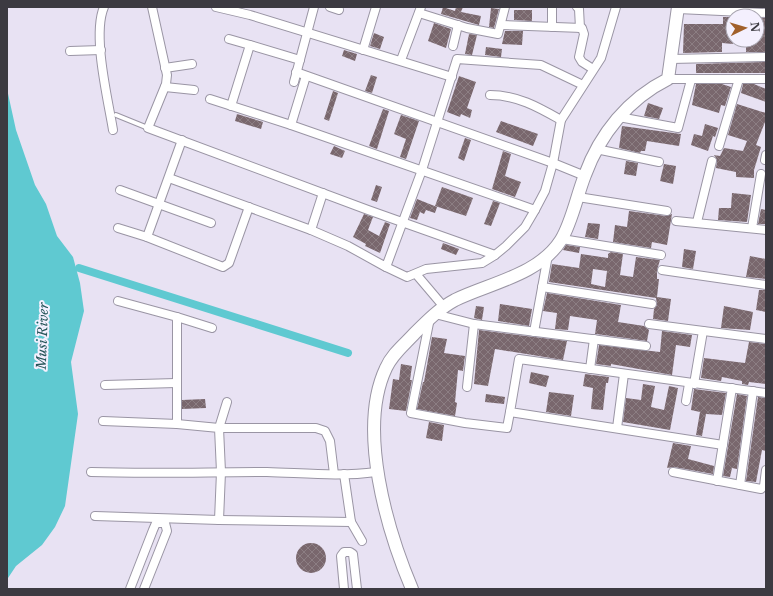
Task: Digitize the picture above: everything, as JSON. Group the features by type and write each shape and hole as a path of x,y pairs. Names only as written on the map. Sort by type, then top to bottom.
{"street":[{"path":"104,7 101,14 101,50 113,130"},
{"path":"152,7 167,75 165,87 148,128 495,255"},
{"path":"216,7 250,14 452,77"},
{"path":"294,82 314,7"},
{"path":"330,7 339,10"},
{"path":"363,50 376,7"},
{"path":"401,60 420,10 458,25 498,34 505,7"},
{"path":"552,7 552,27"},
{"path":"576,7 579,9 580,28"},
{"path":"169,178 311,230 348,246 403,276 418,277 434,268 482,263 495,255 525,227 536,210 556,164 561,120 601,58 616,7"},
{"path":"668,79 678,8 766,13"},
{"path":"453,46 458,25"},
{"path":"501,25 584,29 578,57 582,62 593,69"},
{"path":"229,39 300,60"},
{"path":"231,106 250,46"},
{"path":"70,50 101,50"},
{"path":"671,59 766,57"},
{"path":"386,267 422,170 458,60 541,65 583,85"},
{"path":"165,68 192,64"},
{"path":"296,72 556,164 585,176"},
{"path":"291,125 306,76"},
{"path":"412,589 403,568 372,473 377,400 386,367 392,357 437,313 478,289 521,272 548,255 562,239 596,149 606,132 641,96 668,79 766,79"},
{"path":"719,146 739,79"},
{"path":"619,117 678,128 692,80"},
{"path":"165,87 194,90"},
{"path":"490,94 505,95 519,99 561,120"},
{"path":"210,99 291,125 536,210"},
{"path":"147,238 182,140"},
{"path":"596,149 659,162"},
{"path":"697,222 712,161"},
{"path":"752,228 761,174"},
{"path":"120,190 212,223"},
{"path":"311,230 323,193"},
{"path":"578,197 667,211"},
{"path":"118,228 223,266 229,263 249,207"},
{"path":"676,220 766,230"},
{"path":"562,239 661,255"},
{"path":"534,332 548,255"},
{"path":"662,270 766,285"},
{"path":"418,277 430,290 437,313 411,413 465,423 507,428 519,359 766,393"},
{"path":"542,287 652,304"},
{"path":"118,301 212,328"},
{"path":"437,313 474,324 646,346"},
{"path":"177,317 177,424"},
{"path":"467,387 474,324"},
{"path":"649,324 766,339"},
{"path":"686,401 692,384 703,331"},
{"path":"590,369 594,339"},
{"path":"617,428 624,374"},
{"path":"105,385 176,383"},
{"path":"717,481 732,388"},
{"path":"740,484 753,391"},
{"path":"219,520 221,472 219,428 227,402"},
{"path":"510,412 723,445"},
{"path":"103,421 177,424 219,428 321,429 325,431 329,437 334,474"},
{"path":"673,472 761,489 764,486 766,470"},
{"path":"91,472 148,474 221,472 334,474 372,473"},
{"path":"346,474 351,522 362,541"},
{"path":"95,516 351,522"},
{"path":"130,589 156,524 166,523 167,532 144,589"},
{"path":"344,589 341,556 344,552 350,552 353,554 357,589"}],"lane":[{"path":"116,115 148,128"}],"water":[{"name":"Musi River","path":"7,89 16,130 35,185 46,204 57,236 73,257 80,283 84,311 71,362 78,414 65,506 55,527 42,545 16,566 8,578 7,589"}],"building":[{"path":"443,7 455,11 456,7 463,7 461,12 481,16 479,25 441,14"},
{"path":"491,8 499,9 494,28 489,27"},
{"path":"514,10 532,10 532,21 514,20"},
{"path":"723,17 725,17 725,43 722,43 722,52 683,53 684,24 723,24"},
{"path":"766,18 766,52 746,52 746,48 765,48"},
{"path":"434,23 451,29 446,48 428,41"},
{"path":"505,31 523,31 522,45 502,44"},
{"path":"374,33 384,37 380,49 370,46"},
{"path":"469,34 477,35 472,55 465,54"},
{"path":"486,47 502,49 501,57 485,55"},
{"path":"344,50 357,54 355,61 342,56"},
{"path":"766,62 766,73 696,73 696,64"},
{"path":"371,75 377,77 372,93 365,91"},
{"path":"459,76 476,82 467,108 472,110 470,118 461,114 460,117 447,112"},
{"path":"696,84 722,84 731,87 725,106 721,105 719,113 692,105"},
{"path":"743,84 754,84 766,89 766,102 741,93"},
{"path":"333,91 338,93 329,121 324,119"},
{"path":"648,103 663,108 659,119 644,116"},
{"path":"737,104 766,113 766,123 765,122 756,145 761,147 754,170 754,178 736,177 736,172 716,168 717,160 714,155 720,156 724,148 743,151 747,141 728,135"},
{"path":"383,109 389,111 377,149 369,146"},
{"path":"237,114 263,122 261,129 235,121"},
{"path":"401,115 419,121 406,159 400,157 406,139 394,134"},
{"path":"501,121 538,134 533,146 496,132"},
{"path":"705,124 718,128 715,137 713,136 708,151 691,145 694,134 702,136"},
{"path":"622,126 681,134 679,146 647,141 645,151 641,151 640,153 619,148"},
{"path":"465,138 471,140 464,161 458,158"},
{"path":"334,146 345,151 342,158 330,154"},
{"path":"503,151 511,154 505,176 521,182 515,197 492,189"},
{"path":"626,161 638,163 636,176 624,174"},
{"path":"664,164 676,166 673,184 660,181"},
{"path":"376,185 382,187 377,202 371,200"},
{"path":"442,187 473,198 466,216 435,206"},
{"path":"732,193 751,195 747,222 718,220 719,208 731,208"},
{"path":"417,199 437,207 435,213 426,210 424,214 420,212 417,220 410,218"},
{"path":"493,201 500,203 491,226 484,224"},
{"path":"761,209 766,210 766,224 758,224"},
{"path":"629,211 666,216 672,214 667,245 652,242 651,248 613,242 615,225 627,227"},
{"path":"364,214 373,217 368,230 379,236 385,222 390,224 380,253 365,246 366,244 353,237"},
{"path":"588,223 600,224 598,239 585,237"},
{"path":"443,243 459,249 456,255 441,249"},
{"path":"566,245 580,247 579,253 563,250"},
{"path":"684,249 696,251 693,269 682,267"},
{"path":"611,252 623,254 620,275 633,277 636,257 660,260 657,270 657,279 659,279 657,297 671,299 668,321 653,319 654,309 657,305 656,298 549,282 552,264 579,268 581,254 608,258 608,254","holes":["593,269 607,271 605,287 591,284"]},
{"path":"750,256 766,259 766,279 746,277"},
{"path":"759,290 766,290 766,312 756,310"},
{"path":"547,293 621,305 618,322 644,326 649,330 647,341 595,334 597,320 570,316 568,330 555,329 557,313 543,311"},
{"path":"500,304 532,309 529,326 498,321"},
{"path":"476,306 484,307 482,320 474,318"},
{"path":"724,306 753,312 750,330 721,328"},
{"path":"479,330 567,341 563,360 495,349 488,386 474,384"},
{"path":"662,331 692,335 690,347 676,345 672,375 611,364 611,366 596,364 599,345 660,352"},
{"path":"432,337 447,339 444,353 465,356 463,371 458,370 455,416 417,409 424,382"},
{"path":"749,342 766,344 766,384 749,382 748,385 742,384 742,381 722,377 721,381 701,378 704,358 745,363"},
{"path":"401,364 412,366 410,380 412,380 406,411 389,409 393,379 399,380"},
{"path":"531,372 549,376 546,387 529,383"},
{"path":"585,374 609,377 608,383 606,383 603,410 591,409 593,388 583,386"},
{"path":"643,384 655,386 651,407 664,410 669,386 678,388 670,430 623,422 626,398 641,400"},
{"path":"694,389 726,393 722,415 706,414 702,436 696,435 700,412 691,410"},
{"path":"549,392 574,395 571,416 546,412"},
{"path":"486,394 505,397 504,404 485,402"},
{"path":"737,394 747,396 737,469 732,468 730,477 723,476"},
{"path":"758,397 766,398 766,451 762,450 756,482 746,481"},
{"path":"205,399 206,408 182,409 182,400"},
{"path":"429,422 444,425 442,441 426,438"},
{"path":"673,443 691,446 688,459 714,466 713,474 674,467 667,468"},
{"path":"311,543 322,547 326,558 322,569 311,573 300,569 296,558 300,547"}],"waterway":[{"path":"79,268 348,353"}]}
